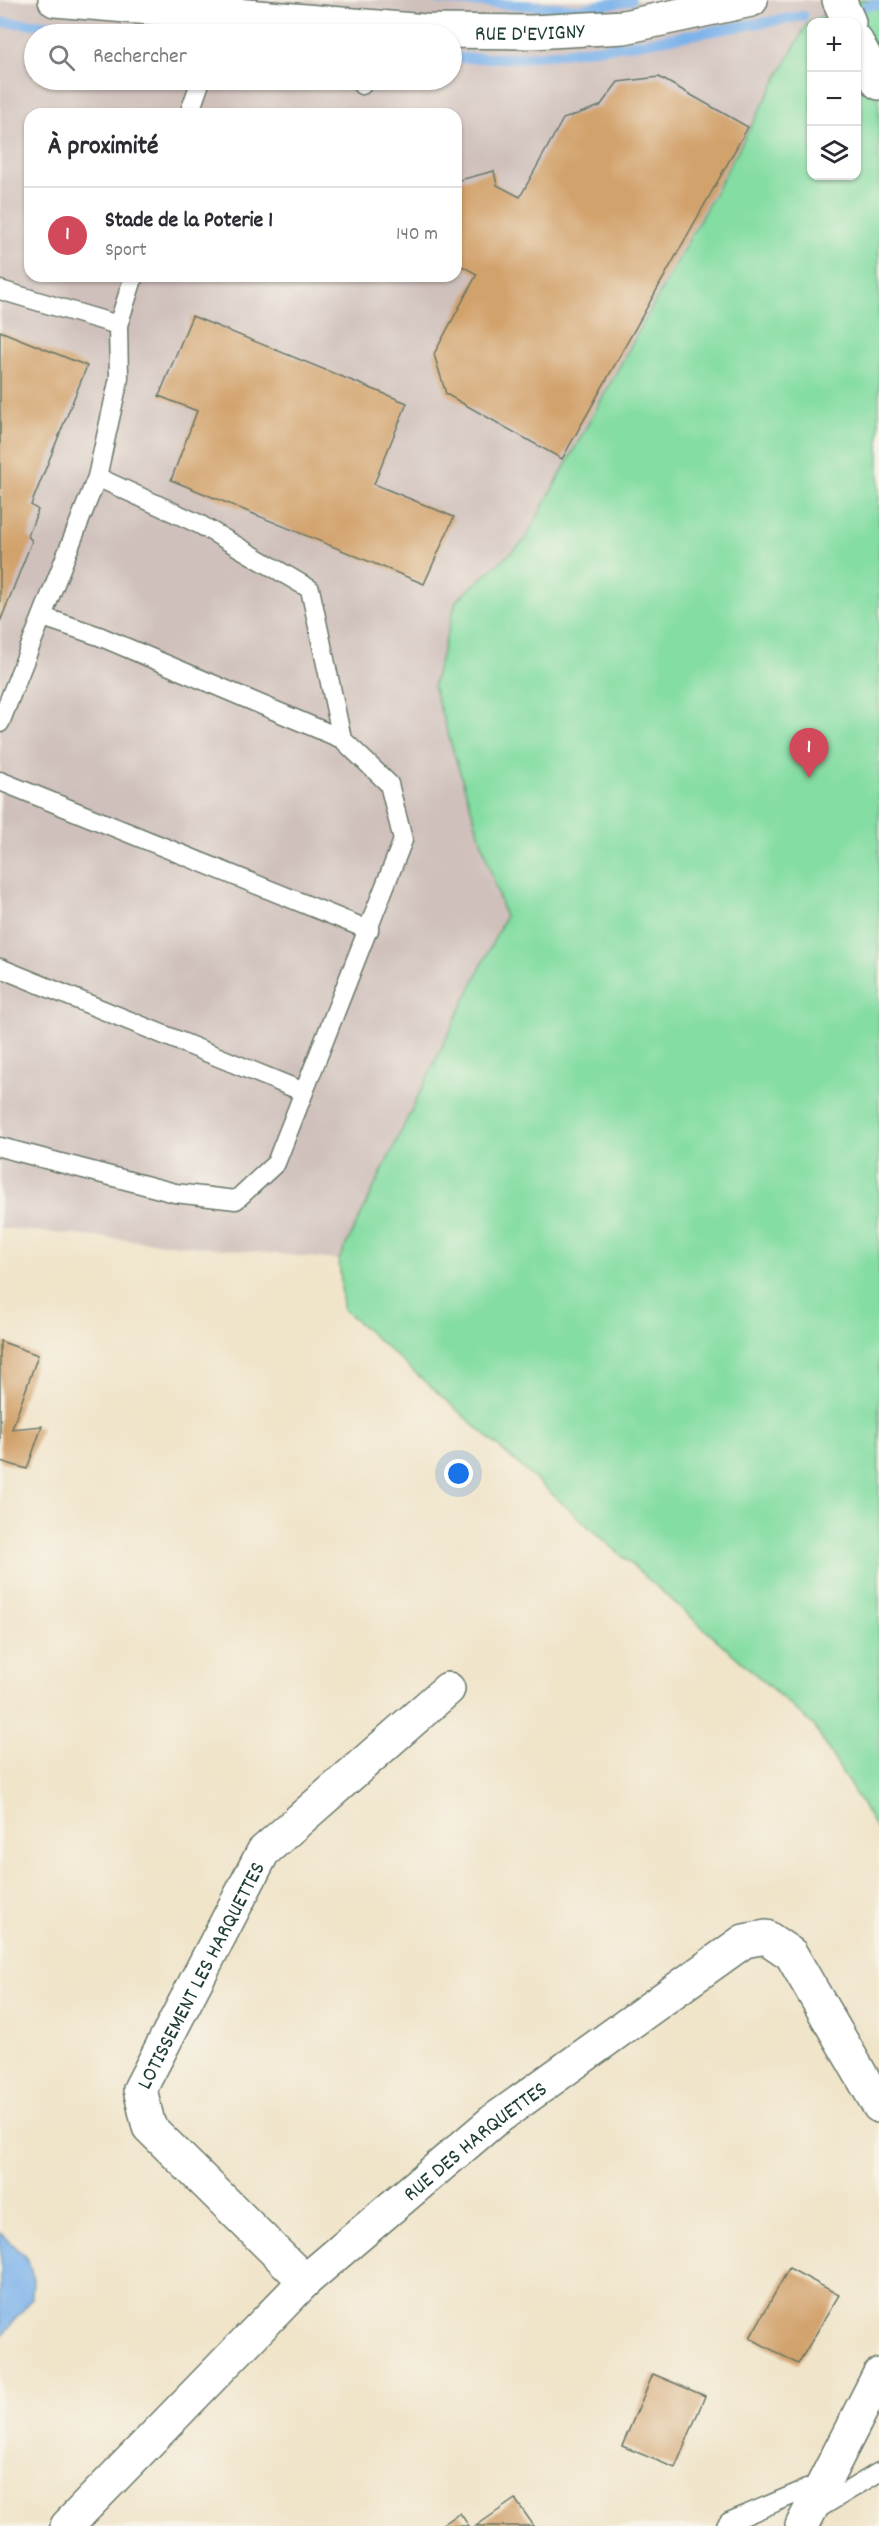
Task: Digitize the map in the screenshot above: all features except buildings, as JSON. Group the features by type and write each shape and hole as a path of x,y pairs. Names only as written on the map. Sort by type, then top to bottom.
{"street":[{"name":"RUE D'EVIGNY","path":"55,0 307,24"},
{"name":"RUE D'EVIGNY","path":"462,31 575,31 624,27 751,0"},
{"path":"839,0 847,18"},
{"path":"861,49 878,78"},
{"name":"LOTISSEMENT LES HARQUETTES","path":"304,2281 149,2127 141,2089 263,1852 448,1689"},
{"name":"RUE DES HARQUETTES","path":"67,2526 304,2281 492,2121 744,1941 766,1937 791,1954 879,2106"},
{"path":"806,2520 879,2375"}],"lane":[{"path":"191,108 197,90"},
{"path":"0,723 98,477 119,378 118,325 132,282"},
{"path":"0,290 118,325"},
{"path":"98,477 198,524 310,589 342,739"},
{"path":"0,1147 175,1193 236,1200 276,1163 403,840 389,784 342,739 99,636 43,616"},
{"path":"0,781 369,930"},
{"path":"0,968 304,1092"},
{"path":"806,2520 879,2472"},
{"path":"726,2526 729,2522 825,2482"}],"shaded area":[{"path":"0,0 861,0 818,18 807,18 807,24 524,541 456,601 433,686 505,917 339,1260 0,1228"}],"green space":[{"path":"861,0 879,0 879,1833 814,1726 343,1309 339,1260 505,917 433,686 456,601 524,541 807,24 807,180 861,180 861,18 818,18"}],"water":[{"path":"0,2232 27,2258 33,2277 32,2299 0,2338"}],"waterway":[{"path":"440,0 580,9 631,0"},
{"path":"866,6 879,4"},
{"path":"462,58 519,58 636,44 803,16"},
{"path":"0,22 30,24"}],"place":[{"name":"Stade de la Poterie 1","path":"809,778"}]}
